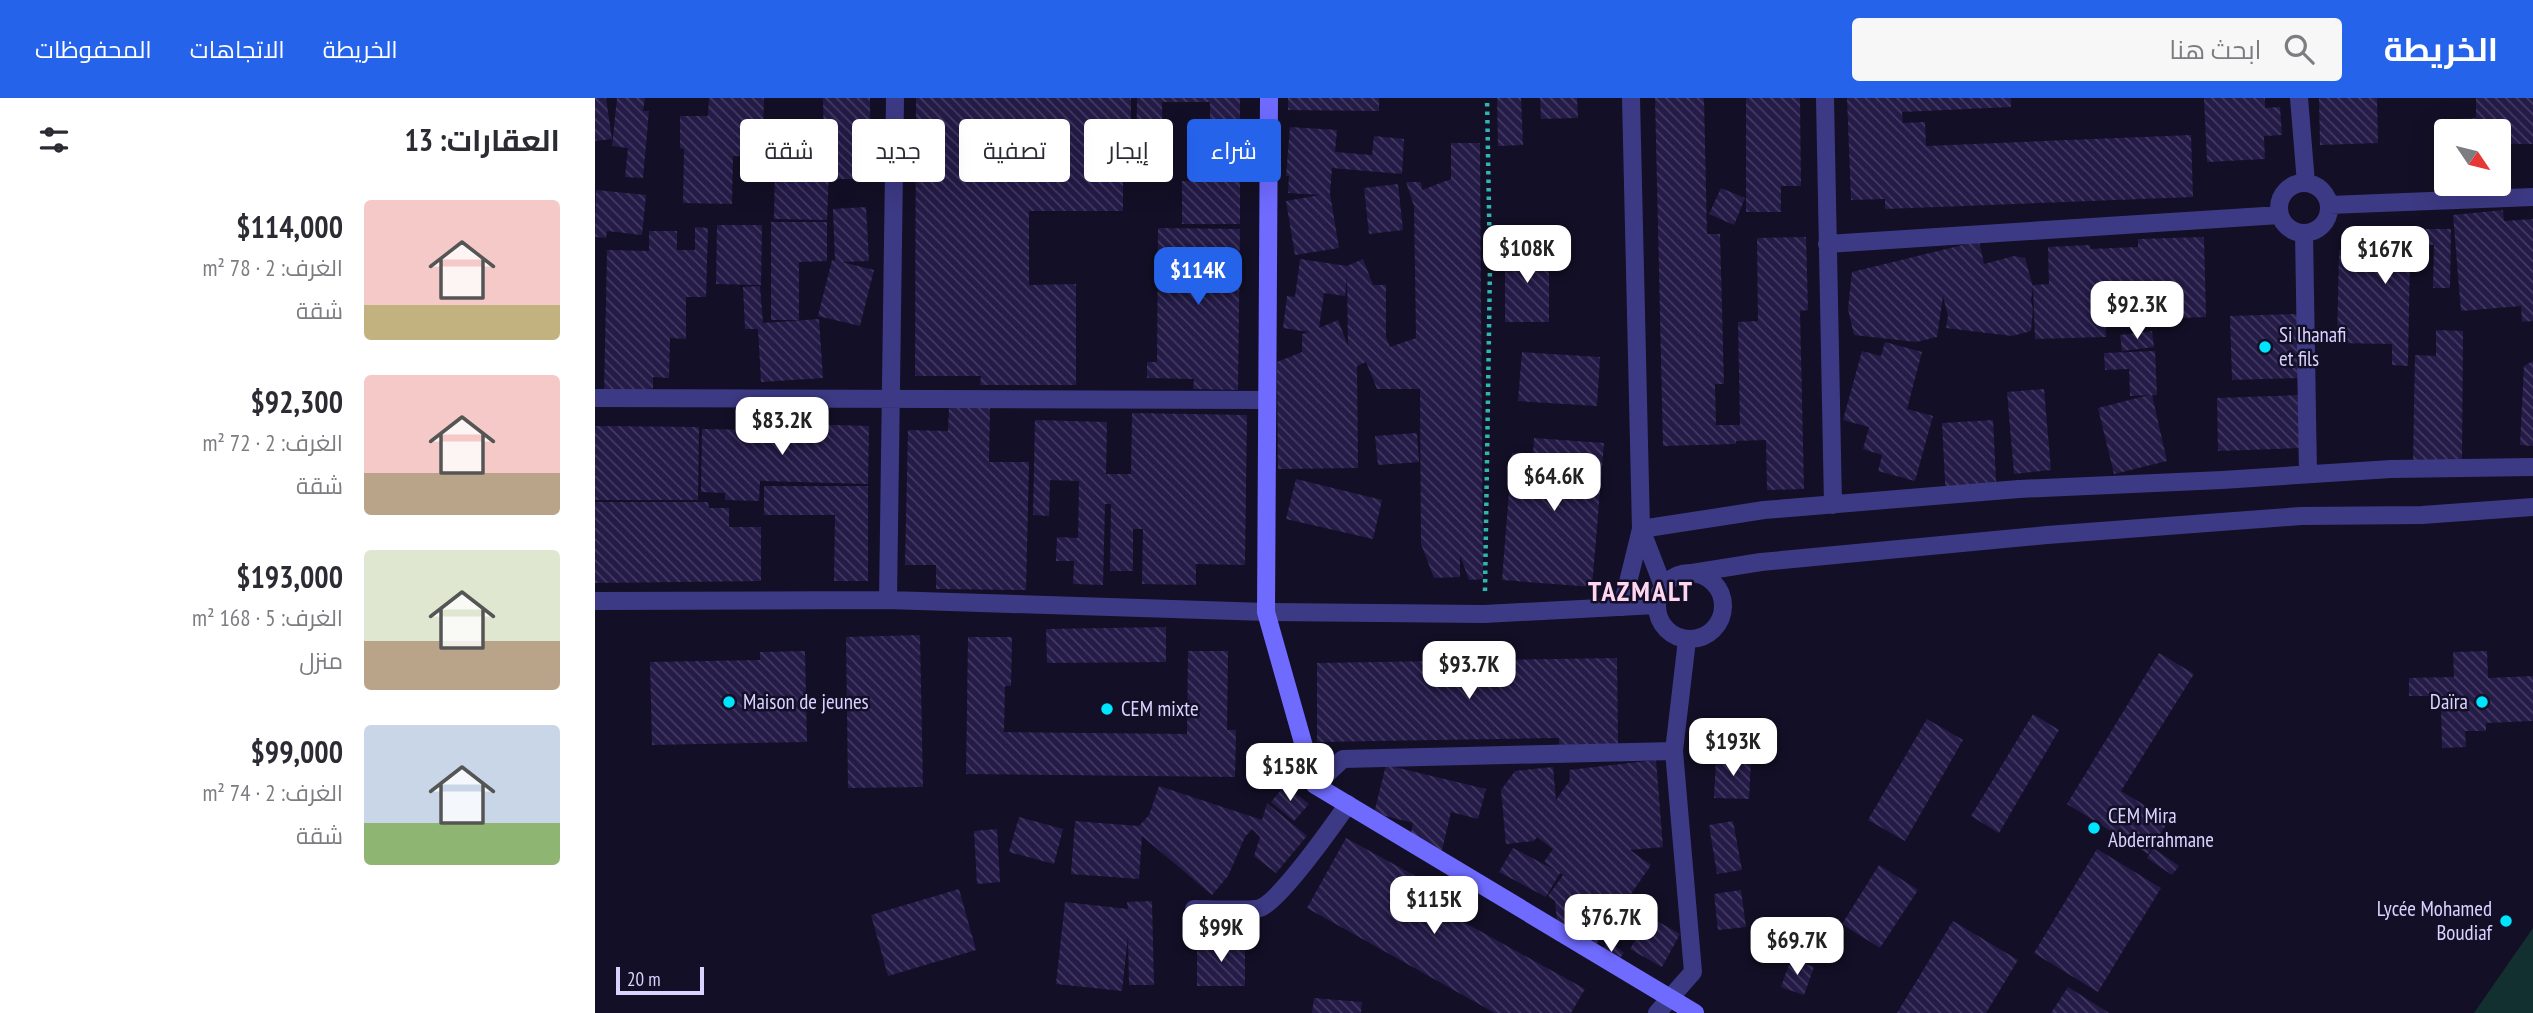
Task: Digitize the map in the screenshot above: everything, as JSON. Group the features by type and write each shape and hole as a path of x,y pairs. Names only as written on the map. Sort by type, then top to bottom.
{"main road":[{"path":"1269,98 1266,612 1315,785 1695,1013"}],"street":[{"path":"888,600 895,98"},
{"path":"1622,607 1641,529 1631,98"},
{"path":"1825,98 1833,505"},
{"path":"2298,98 2306,183"},
{"path":"2306,183 2321,190 2329,205 2325,221 2312,231 2304,233 2290,229 2280,215 2279,208 2290,187 2306,183"},
{"path":"2329,205 2533,197"},
{"path":"1827,244 2280,215"},
{"path":"2304,233 2308,474"},
{"path":"595,398 1267,400"},
{"path":"1641,529 1765,510 2019,489 2391,469 2533,467"},
{"path":"1692,573 1715,583 1723,599 1723,611 1720,622 1713,631 1703,638 1687,640 1675,637 1657,617 1656,605 1663,586 1672,578 1692,573 1761,562 2047,535 2301,516 2422,515 2533,507"},
{"path":"1641,529 1663,586"},
{"path":"595,601 888,600 1266,612 1484,614 1656,605"},
{"path":"1657,1013 1693,972 1674,751 1687,640"},
{"path":"1315,785 1343,759 1674,751"},
{"path":"1194,909 1260,908 1276,895 1305,862 1348,804"}],"path":[{"path":"1484,614 1490,266 1487,98"}],"green space":[{"path":"2533,928 2533,1013 2474,1013"}],"building":[{"path":"595,98 606,98 612,139 595,141"},
{"path":"617,98 645,98 643,111 649,111 643,178 625,177 628,148 612,146"},
{"path":"709,98 764,98 763,119 740,119 740,156 733,156 732,204 683,203 684,149 680,148 680,116 708,116"},
{"path":"823,98 870,98 870,119 852,119 852,179 838,179 838,119 823,119"},
{"path":"916,98 1131,98 1131,119 1084,119 1084,182 1123,182 1123,211 1029,211 1029,285 1076,284 1076,385 980,385 981,376 915,376 916,182 945,182 945,119 916,119"},
{"path":"1137,98 1240,98 1240,119 1210,119 1210,102 1162,102 1162,119 1137,119"},
{"path":"1288,98 1379,98 1379,111 1288,110"},
{"path":"1497,98 1521,98 1523,145 1498,146"},
{"path":"1540,98 1577,98 1578,118 1541,119"},
{"path":"1655,98 1704,98 1707,234 1720,234 1724,384 1715,384 1716,425 1740,425 1738,322 1758,321 1757,238 1806,237 1808,310 1800,311 1804,489 1767,490 1766,440 1736,441 1736,444 1663,446"},
{"path":"1746,98 1800,98 1801,186 1781,186 1781,212 1746,212"},
{"path":"1847,98 2011,98 2011,107 1902,112 1903,123 1925,122 1926,146 2191,135 2193,197 1885,209 1885,199 1851,200"},
{"path":"2204,98 2265,98 2265,108 2280,107 2282,135 2264,136 2265,159 2207,162"},
{"path":"2319,98 2377,98 2378,143 2320,145"},
{"path":"2476,98 2533,98 2533,144 2511,144 2511,119 2460,119 2476,118"},
{"path":"1290,127 1337,130 1335,152 1372,155 1374,136 1404,139 1402,174 1332,168 1330,194 1339,248 1295,255 1286,201 1320,195 1288,193 1289,176 1286,176"},
{"path":"1451,143 1480,143 1483,579 1469,580 1460,555 1460,577 1434,578 1421,544 1420,389 1377,389 1366,362 1357,366 1358,468 1278,469 1277,362 1302,352 1302,334 1309,332 1283,328 1287,296 1295,297 1300,259 1347,266 1363,259 1373,285 1386,285 1386,337 1390,347 1416,338 1414,206 1406,182 1421,182 1422,190 1451,179","holes":["1347,277 1348,346 1338,320 1319,328 1324,293 1345,296"]},
{"path":"1182,181 1240,182 1240,224 1182,224"},
{"path":"775,182 828,182 827,220 774,219"},
{"path":"1398,184 1403,230 1369,234 1364,188"},
{"path":"1721,188 1745,198 1734,225 1709,214"},
{"path":"596,190 646,195 642,235 607,231 606,238 595,237"},
{"path":"866,207 869,261 842,262 874,270 860,326 818,316 832,260 835,261 833,209"},
{"path":"2503,210 2504,221 2533,219 2533,321 2522,322 2521,306 2461,311 2453,215"},
{"path":"771,222 827,222 827,261 799,262 799,320 771,320"},
{"path":"717,225 762,225 761,285 716,284"},
{"path":"695,227 708,228 706,297 686,297 686,339 670,338 669,378 653,377 653,396 604,395 607,250 649,251 649,231 677,231 677,250 695,250"},
{"path":"1158,228 1240,229 1238,390 1193,389 1194,379 1147,378 1147,362 1157,362"},
{"path":"2363,229 2451,229 2450,288 2433,288 2434,245 2419,245 2419,250 2410,250 2408,366 2392,365 2392,344 2337,343 2339,250 2362,250"},
{"path":"2204,237 2206,317 2125,320 2125,312 2105,313 2106,337 2035,339 2033,285 2049,284 2048,247 2138,247 2138,239"},
{"path":"1979,241 1984,264 2014,256 2025,258 2033,287 2031,331 2012,336 1946,328 1948,316 1943,296 1937,337 1916,342 1854,335 1848,309 1852,272"},
{"path":"1506,244 1549,249 1549,322 1505,322 1505,260 1543,259 1505,254"},
{"path":"760,286 763,323 819,319 823,378 761,382 758,329 745,329 743,287"},
{"name":"Si lhanafi et fils","path":"2297,314 2299,378 2232,380 2230,316"},
{"path":"2436,330 2463,331 2462,460 2413,460 2415,355 2436,356"},
{"path":"2152,331 2154,347 2122,351 2120,335"},
{"path":"1885,342 1922,352 1907,409 1933,416 1915,481 1878,471 1882,455 1863,449 1869,427 1843,420 1862,351 1881,356"},
{"path":"2155,351 2157,395 2152,395 2167,461 2114,474 2098,408 2149,395 2130,396 2129,369 2105,370 2104,353"},
{"path":"1522,352 1600,357 1597,406 1518,401"},
{"path":"2533,361 2533,446 2520,445 2524,366"},
{"path":"2044,389 2051,470 2014,474 2007,392"},
{"path":"2299,395 2301,448 2218,451 2217,398"},
{"path":"949,407 990,408 989,462 1029,462 1026,590 936,589 936,565 905,565 908,430 948,431"},
{"path":"1132,413 1247,415 1245,565 1196,564 1196,585 1142,584 1143,529 1133,529 1133,571 1110,571 1111,504 1105,504 1103,585 1073,584 1074,561 1056,561 1057,537 1078,538 1079,481 1050,480 1049,516 1033,515 1035,420 1107,422 1106,474 1131,474"},
{"path":"1993,420 1997,498 1946,501 1942,423"},
{"path":"758,423 869,426 868,484 760,481 759,501 725,500 725,493 701,492 702,429 757,430"},
{"path":"595,426 699,427 698,500 595,500"},
{"path":"1417,433 1419,462 1378,465 1375,436"},
{"path":"1534,438 1604,443 1592,587 1502,580 1512,453 1533,455"},
{"path":"1296,479 1382,500 1373,539 1286,519"},
{"path":"764,486 868,486 868,581 834,581 835,515 764,515"},
{"path":"595,502 708,502 709,508 729,508 729,527 761,527 761,581 595,583"},
{"path":"1166,627 1166,662 1047,663 1046,629"},
{"path":"920,635 923,787 848,788 846,637"},
{"path":"968,637 1012,637 1011,686 1005,686 1004,732 1187,734 1188,651 1228,651 1227,730 1236,730 1235,777 966,774"},
{"name":"Maison de jeunes","path":"805,651 807,742 652,745 650,662 760,660 760,652"},
{"name":"Daïra","path":"2487,651 2488,678 2533,676 2533,721 2486,723 2486,731 2465,731 2466,747 2442,748 2441,708 2431,709 2430,696 2409,696 2409,678 2454,677 2453,652"},
{"path":"2159,653 2194,674 2121,791 2169,820 2148,854 2067,804"},
{"path":"1617,658 1618,744 1559,745 1559,738 1317,742 1317,663"},
{"path":"2033,714 2059,730 1999,833 1971,816"},
{"path":"1927,719 1963,740 1905,841 1868,820"},
{"path":"1716,758 1751,759 1749,799 1714,798"},
{"path":"1656,760 1663,847 1630,850 1651,865 1595,946 1558,933 1555,901 1548,896 1563,875 1560,873 1546,897 1499,872 1513,848 1557,871 1544,862 1553,849 1537,837 1534,841 1506,844 1501,790 1515,771 1553,767 1556,800 1570,780 1569,770"},
{"path":"1386,765 1486,789 1478,819 1451,812 1442,850 1409,842 1413,823 1374,813"},
{"path":"1285,785 1309,804 1294,821 1271,802"},
{"path":"1159,786 1262,820 1267,803 1307,836 1276,873 1254,856 1260,837 1252,829 1245,837 1228,876 1212,895 1142,836 1139,879 1071,874 1075,821 1139,826 1149,815"},
{"path":"1019,817 1063,829 1054,864 1009,852"},
{"path":"1733,821 1742,870 1717,874 1709,825"},
{"path":"997,829 1000,882 977,884 974,831"},
{"path":"1346,838 1448,894 1440,909 1585,989 1571,1013 1495,1013 1307,908"},
{"path":"2153,848 2179,866 2172,875 2147,858"},
{"path":"2097,849 2161,888 2098,992 2034,953"},
{"path":"1879,865 1918,890 1880,948 1842,924"},
{"path":"959,889 976,950 888,976 871,915"},
{"path":"1741,890 1746,927 1718,930 1714,894"},
{"path":"1152,901 1154,985 1129,985 1128,936 1122,991 1056,984 1065,902 1128,909 1127,902"},
{"path":"1648,916 1680,934 1662,967 1630,949"},
{"path":"1953,921 2018,960 1986,1013 1897,1013"},
{"path":"1197,941 1245,942 1245,986 1197,986"},
{"path":"1609,941 1624,953 1613,967 1598,955"},
{"path":"1791,959 1814,967 1804,995 1781,987"},
{"path":"2068,987 2109,1013 2051,1013"},
{"path":"1314,998 1362,1002 1361,1013 1312,1013"}],"place":[{"name":"Si lhanafi et fils","path":"2265,347"},
{"name":"Maison de jeunes","path":"729,702"},
{"name":"Daïra","path":"2482,702"},
{"name":"CEM mixte","path":"1107,709"},
{"name":"CEM Mira Abderrahmane","path":"2094,828"},
{"name":"Lycée Mohamed Boudiaf","path":"2506,921"}],"district":[{"name":"TAZMALT","path":"1641,591"}]}
